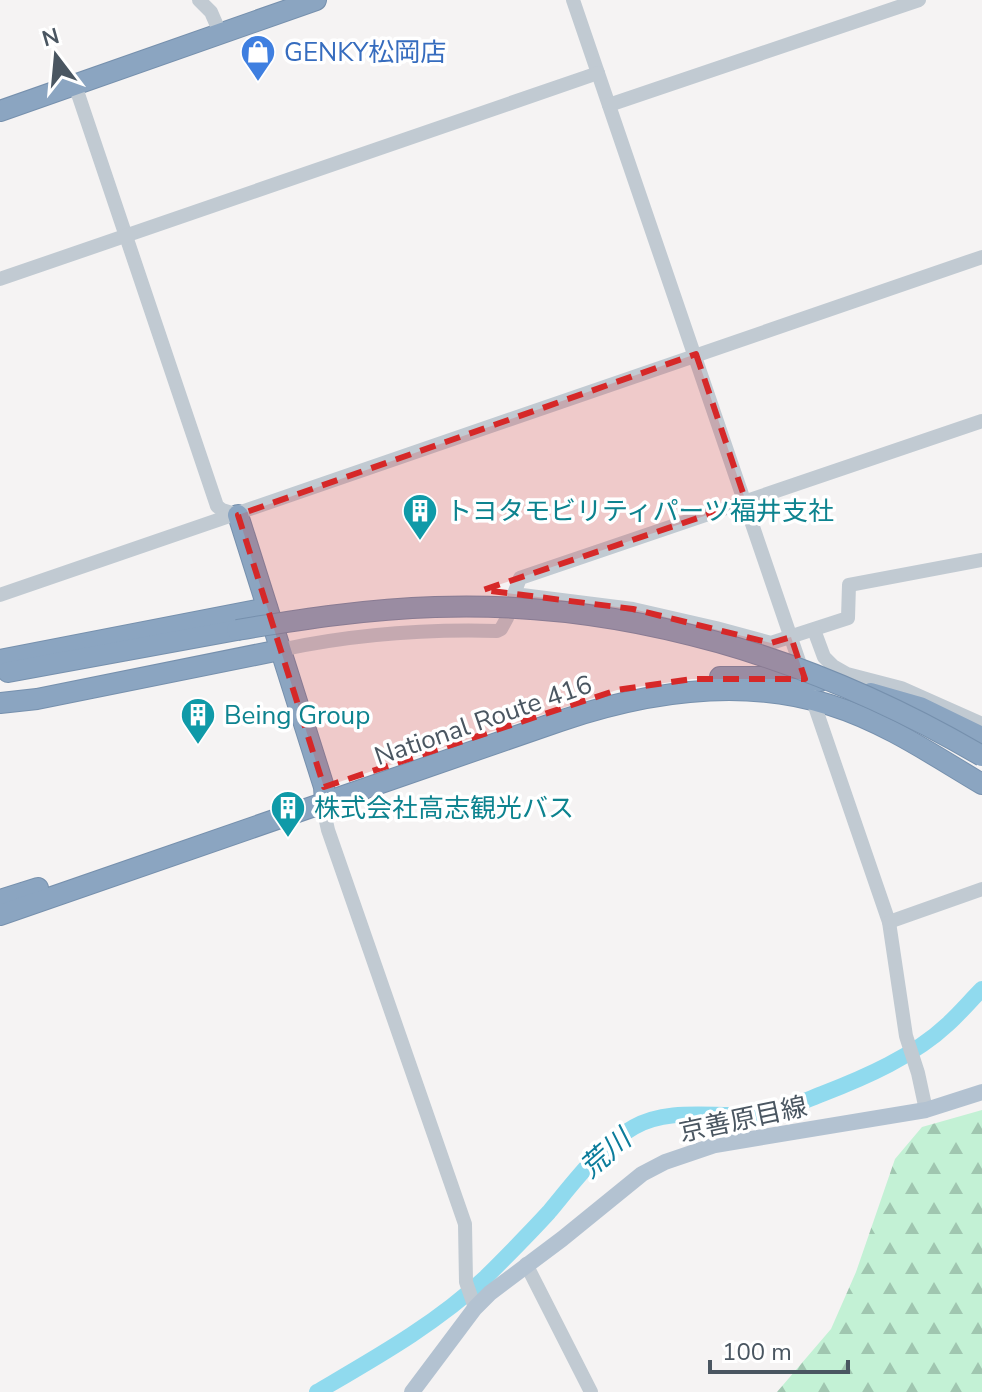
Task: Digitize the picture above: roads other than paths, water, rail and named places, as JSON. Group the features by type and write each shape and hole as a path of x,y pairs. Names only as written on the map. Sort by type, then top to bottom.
{"highway":[{"path":"0,111 316,0"},
{"path":"238,515 325,794"},
{"path":"0,674 237,630 362,612 437,607 551,610 702,637 815,674 886,705 982,756"},
{"path":"0,660 267,608"},
{"path":"0,686 202,637"},
{"path":"0,703 37,699 280,650"},
{"name":"National Route 416","path":"0,915 567,705 629,687 705,678 805,679 866,691 920,707 982,737"},
{"name":"National Route 416","path":"0,900 325,794 622,702 669,693 768,693 812,700 845,710 893,732 982,784"}],"main road":[{"name":"京善原目線","path":"412,1392 473,1305 642,1174 687,1153 742,1140 926,1110 982,1092"}],"street":[{"path":"199,0 211,12 221,35"},
{"path":"573,0 889,922 906,1036 926,1110"},
{"path":"609,105 919,0"},
{"path":"0,279 598,73"},
{"path":"75,85 217,506 220,510 238,515"},
{"path":"0,595 979,258 982,276"},
{"path":"982,421 520,578 513,598 633,609 771,643 848,618 849,585 982,560"},
{"path":"280,650 351,638 435,631 497,631 507,618"},
{"path":"814,630 824,657 847,674 901,688 982,724"},
{"path":"325,794 324,812 328,830 465,1224 466,1282 473,1305"},
{"path":"889,922 982,889"},
{"path":"526,1264 591,1392"}],"waterway":[{"name":"荒川","path":"317,1392 404,1339 467,1294 534,1228 599,1154 634,1127 649,1120 682,1115 772,1112 801,1102 905,1056 948,1024 982,989"}],"place":[{"name":"GENKY松岡店","path":"258,83"},
{"name":"トヨタモビリティパーツ福井支社","path":"420,542"},
{"name":"Being Group","path":"198,746"},
{"name":"株式会社高志観光バス","path":"288,839"}]}
